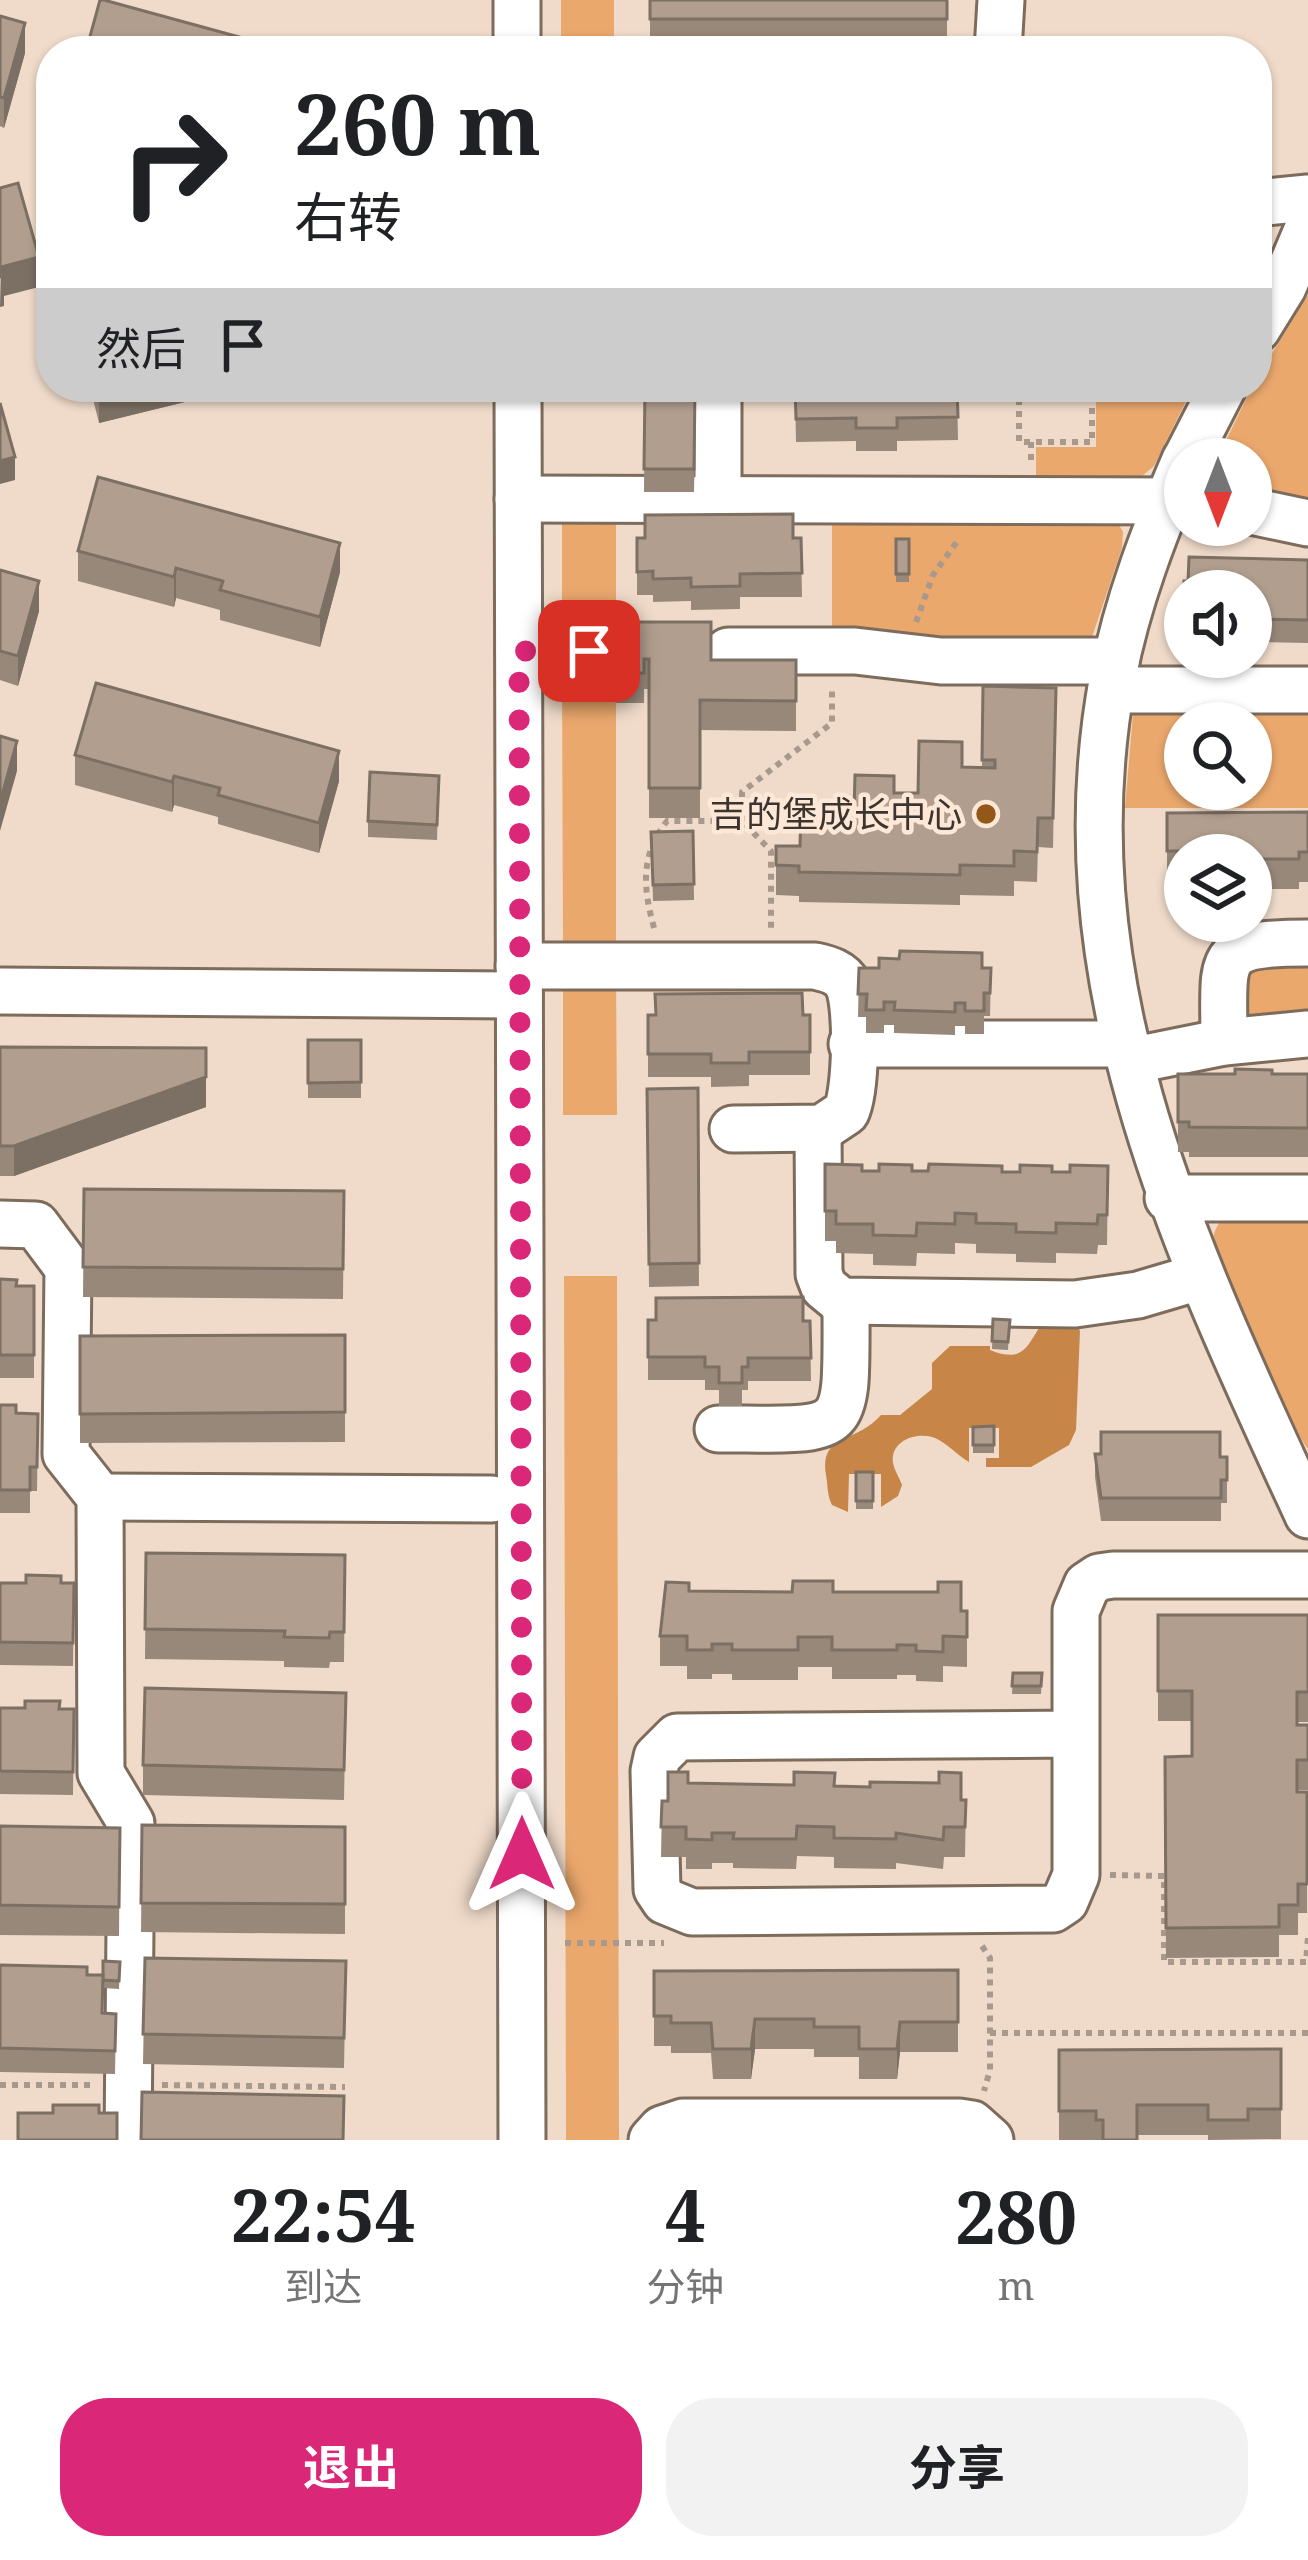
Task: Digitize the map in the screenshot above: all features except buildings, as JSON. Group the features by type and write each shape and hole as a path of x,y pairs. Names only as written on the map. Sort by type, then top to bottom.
{"street":[{"path":"489,0 489,36"},
{"path":"517,0 517,36"},
{"path":"999,36 1000,0"},
{"path":"1272,202 1308,198"},
{"path":"1272,305 1308,227"},
{"path":"491,402 510,985 522,2140"},
{"path":"494,2140 492,1499 519,651 518,402"},
{"path":"718,402 718,499"},
{"path":"1200,438 1215,402"},
{"path":"518,499 1031,500 1164,482"},
{"path":"1272,515 1308,523"},
{"path":"1164,519 1143,567 1114,675 1100,789 1111,958 1128,1052 1168,1198 1308,1512"},
{"path":"519,651 637,651"},
{"path":"728,651 832,651 1308,690"},
{"path":"1224,1042 1225,973 1235,954 1254,944 1308,943"},
{"path":"0,991 510,985 667,966 815,966 842,976 852,1003 850,1106 836,1122 818,1129 733,1129"},
{"path":"852,1044 1128,1052 1308,1034"},
{"path":"818,1129 819,1274 829,1293 846,1303 1075,1304 1138,1295 1199,1276"},
{"path":"1168,1198 1308,1198"},
{"path":"0,1224 36,1225 68,1268 66,1454 100,1497 101,1773 131,1823 128,2140"},
{"path":"718,1429 816,1428 835,1418 846,1392 846,1303"},
{"path":"100,1497 492,1499"},
{"path":"1076,1734 677,1737 657,1757 654,1771 654,1875 665,1901 692,1912 1039,1912 1065,1901 1076,1875 1076,1734 1076,1611 1087,1585 1113,1574 1308,1574"},
{"path":"652,2140 662,2128 683,2122 981,2132"}],"path":[{"path":"1019,402 1019,442 1092,442 1092,402"},
{"path":"1031,442 1031,500"},
{"path":"909,657 933,575 956,541 972,529"},
{"path":"771,966 771,850 742,821 742,792 832,723 832,651"},
{"path":"667,966 650,916 645,883 651,844 667,821 742,821"},
{"path":"1076,1875 1164,1876 1164,1962 1306,1962 1308,1936"},
{"path":"566,1943 666,1943"},
{"path":"972,1943 985,1948 990,1958 989,2076 981,2132"},
{"path":"990,2033 1308,2033"},
{"path":"0,2086 345,2087"}],"shaded area":[{"path":"561,0 614,0 614,36 561,36"},
{"path":"1308,295 1308,502 1272,494 1272,438 1227,438 1245,402 1272,402 1272,354"},
{"path":"1096,402 1186,402 1154,466 1141,477 1036,479 1036,447 1096,447"},
{"path":"562,508 616,508 616,625 562,625"},
{"path":"832,512 1118,523 1122,548 1091,640 832,639"},
{"path":"562,678 616,678 616,950 563,950"},
{"path":"1134,702 1164,702 1164,808 1125,808"},
{"path":"1272,702 1308,702 1308,808 1272,808"},
{"path":"1308,955 1308,1022 1247,1026 1238,971"},
{"path":"563,975 616,975 617,1115 563,1115"},
{"path":"1308,1210 1308,1449 1256,1348 1214,1239 1223,1218"},
{"path":"564,1276 617,1276 619,2140 566,2140"},
{"path":"1041,1325 1077,1325 1080,1331 1076,1430 1069,1445 1031,1467 986,1467 986,1458 999,1458 999,1428 969,1428 969,1462 935,1438 916,1436 899,1445 893,1456 902,1485 898,1496 881,1507 881,1474 849,1474 848,1512 832,1505 825,1462 834,1445 881,1415 900,1415 932,1389 932,1363 950,1346 990,1346 1001,1354 1017,1354"}],"place":[{"name":"吉的堡成长中心","path":"986,814"}],"route":[{"path":"522,1854 519,651 589,651"}]}
